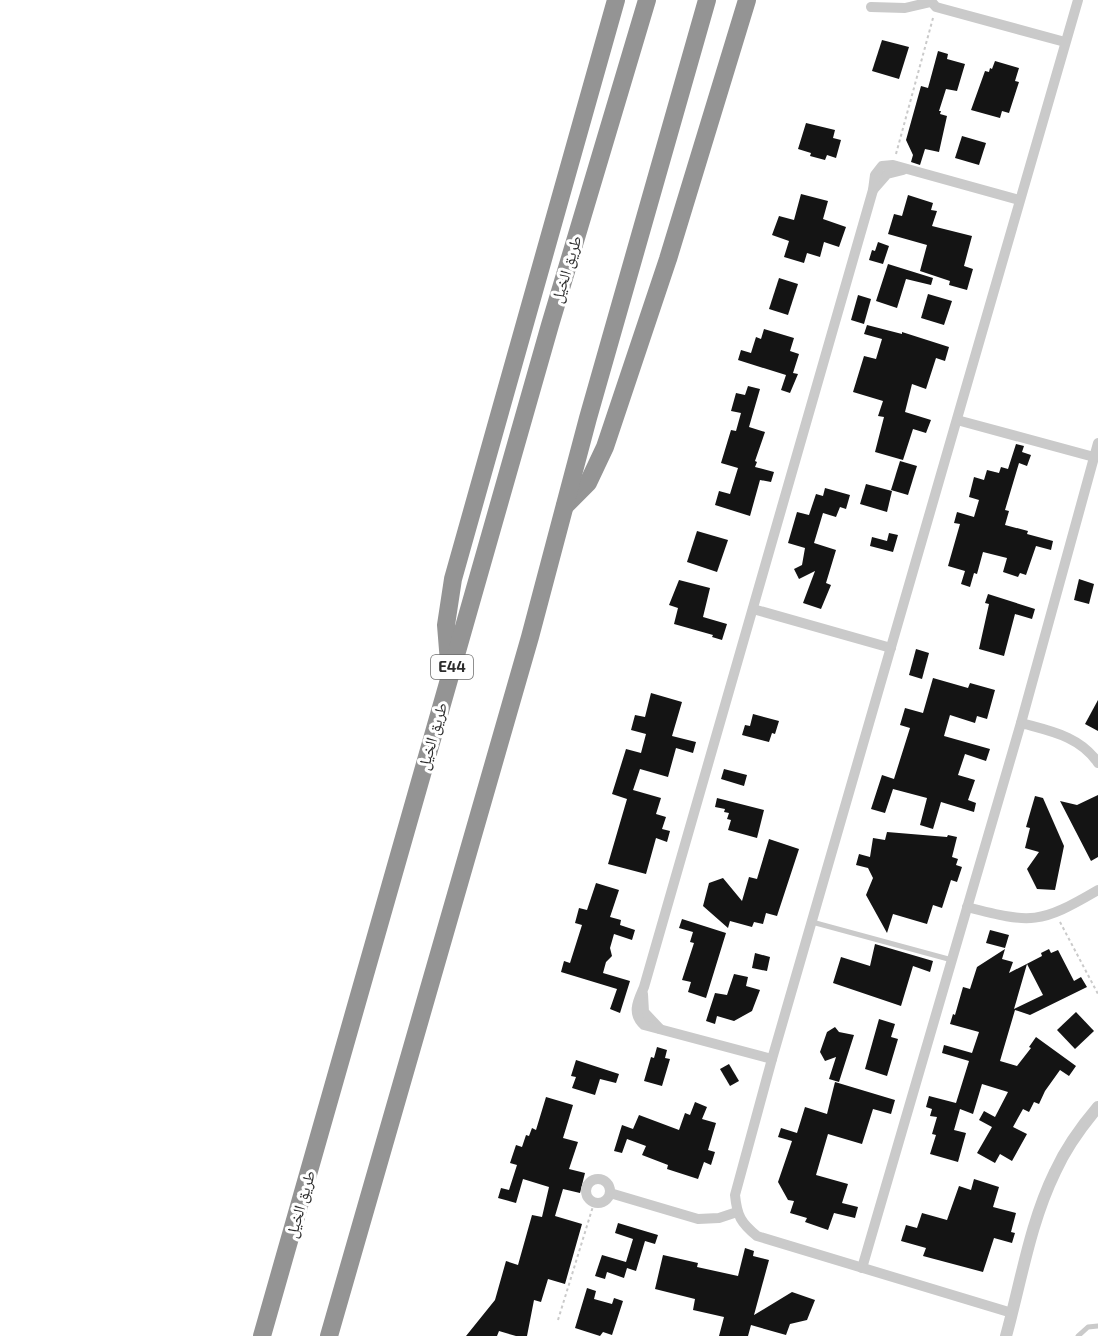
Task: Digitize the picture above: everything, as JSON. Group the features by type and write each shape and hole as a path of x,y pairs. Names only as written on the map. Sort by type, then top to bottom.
{"highway":[{"path":"451,671 446,625 453,579 616,0"},
{"name":"طريق الخيل","path":"262,1336 550,325 647,0"},
{"path":"329,1336 488,784 613,327 707,0"},
{"path":"565,506 588,483 605,447 668,258 747,0"}],"street":[{"path":"1012,1313 757,1236 744,1226 737,1212 735,1195 772,1059 1078,0"},
{"path":"871,7 905,8 934,2 1065,42"},
{"path":"772,1059 644,1025 636,1014 636,1008 753,609 873,190 875,175 878,170 888,164 894,165 1019,200"},
{"path":"873,190 888,174 908,170"},
{"path":"957,420 1094,457"},
{"path":"862,1268 1021,723 1098,443"},
{"path":"753,609 891,648"},
{"path":"1021,723 1067,736 1082,744 1098,763"},
{"path":"967,907 1021,919 1039,918 1056,914 1098,890"},
{"path":"1006,1336 1037,1216 1054,1173 1076,1134 1098,1107"},
{"path":"594,1179 606,1182 610,1193 602,1203 594,1203 587,1197 585,1189 587,1185 594,1179"},
{"path":"610,1193 698,1219 718,1218 737,1212"}],"lane":[{"path":"812,922 952,960"},
{"path":"1078,1336 1088,1327 1098,1326"}],"path":[{"path":"894,165 934,2"},
{"path":"1056,914 1098,994"},
{"path":"558,1320 594,1203"}],"building":[{"path":"882,40 909,47 899,79 872,71"},
{"path":"938,51 948,54 947,59 965,64 957,91 946,89 939,111 941,111 940,114 947,116 939,152 925,149 920,165 911,162 913,155 906,140 921,86 928,88"},
{"path":"995,61 1019,68 1015,81 1019,82 1009,113 1002,111 1000,118 971,110 985,71 989,72 990,68 992,69"},
{"path":"806,123 835,130 833,138 841,140 836,158 827,155 825,160 810,156 811,153 798,149"},
{"path":"962,136 986,143 979,165 955,158"},
{"path":"801,194 828,201 823,219 846,227 839,247 824,242 820,257 807,253 804,263 784,257 789,241 772,235 779,216 794,220"},
{"path":"908,195 933,203 931,210 937,211 932,226 972,236 964,266 973,269 967,290 949,285 950,281 920,271 927,245 888,234 894,214 902,216"},
{"path":"878,242 889,246 883,264 869,260"},
{"path":"888,264 933,278 931,285 906,279 897,308 876,301"},
{"path":"779,278 798,284 788,315 769,309"},
{"path":"928,294 952,301 944,325 921,318"},
{"path":"858,295 871,299 864,324 851,320"},
{"path":"867,325 902,334 902,332 949,347 945,361 936,358 926,389 912,384 905,412 931,420 926,433 913,429 903,460 875,452 884,417 878,416 883,401 853,392 864,356 876,359 882,339 864,334"},
{"path":"764,329 794,338 790,351 799,354 793,373 798,374 790,393 781,390 786,375 738,360 741,350 751,353 756,337 761,339"},
{"path":"748,386 760,389 749,427 765,432 755,467 774,472 771,482 760,480 750,516 715,505 719,491 730,494 738,468 721,463 731,430 736,431 741,413 731,411 736,393 745,395"},
{"path":"1016,444 1024,446 1022,452 1031,455 1027,466 1019,463 1005,510 1009,511 1005,525 1053,541 1051,550 1036,546 1026,575 1020,573 1018,577 1003,572 1007,558 983,552 977,574 974,573 970,587 961,584 965,571 948,566 960,524 954,523 957,512 974,517 979,500 969,497 974,477 984,480 987,470 999,473 1001,467 1008,469"},
{"path":"900,461 917,466 908,495 891,490"},
{"path":"866,484 892,491 887,512 860,504"},
{"path":"825,488 850,495 846,509 840,507 836,517 823,513 814,543 836,550 826,583 831,585 821,609 803,603 815,571 799,579 794,569 802,565 805,548 788,543 797,512 809,515 816,494 823,496"},
{"path":"697,531 728,540 717,572 687,562"},
{"path":"889,533 898,535 893,552 870,546 872,537 887,541"},
{"path":"1079,579 1094,584 1089,604 1074,600"},
{"path":"679,580 710,588 703,617 727,624 722,640 712,637 713,635 674,624 678,608 669,605"},
{"path":"988,594 1035,609 1032,619 1015,614 1004,656 979,649 989,604 985,603"},
{"path":"916,649 929,653 922,679 909,675"},
{"path":"933,678 968,688 970,683 995,690 987,719 977,716 975,723 950,715 944,736 990,749 986,761 965,754 958,775 975,780 968,800 976,803 974,812 941,802 933,829 920,825 927,798 893,789 885,813 871,809 882,775 894,779 910,728 900,725 905,708 923,713"},
{"path":"651,693 682,702 672,736 696,742 693,753 676,748 668,777 640,769 633,790 661,798 656,814 666,817 662,829 670,831 667,842 656,838 646,874 608,864 627,799 612,794 626,749 641,753 646,734 631,730 635,715 645,717"},
{"path":"1098,700 1098,731 1085,724"},
{"path":"753,714 779,721 775,734 772,733 769,742 742,735 745,725 750,726"},
{"path":"724,769 747,775 744,786 721,779"},
{"path":"1098,795 1098,857 1091,861 1060,801 1077,805"},
{"path":"1035,796 1043,798 1064,846 1055,890 1037,889 1027,869 1039,852 1025,848 1030,828 1026,827"},
{"path":"717,798 764,810 757,838 728,830 731,820 727,819 729,813 724,812 725,809 715,807"},
{"path":"887,832 957,837 952,857 958,859 956,865 962,867 957,882 951,880 942,908 933,905 927,924 893,914 887,933 866,895 873,878 868,868 856,865 859,854 870,857 873,838 885,840"},
{"path":"769,839 799,849 777,916 766,913 763,924 754,922 752,927 730,921 728,928 703,906 709,883 723,878 742,901 749,877 757,879"},
{"path":"596,883 619,890 610,917 621,920 620,925 635,930 632,940 614,934 610,948 612,956 606,962 603,973 630,981 620,1013 610,1009 617,989 561,972 564,961 570,963 582,925 575,923 579,908 587,910"},
{"path":"682,919 726,933 706,998 688,992 691,982 682,980 694,943 690,942 693,932 679,928"},
{"path":"990,930 1009,935 1005,948 986,943"},
{"path":"875,944 933,961 930,972 913,966 901,1006 833,983 841,957 870,966"},
{"path":"1005,949 1002,959 1013,962 1009,973 1042,956 1041,953 1049,949 1051,953 1058,950 1074,981 1081,977 1087,987 1030,1015 1015,1010 1000,1061 1017,1066 1031,1048 1029,1047 1036,1037 1076,1066 1069,1076 1060,1070 1039,1104 1034,1102 1029,1112 1023,1109 1013,1127 1027,1134 1012,1161 1000,1154 995,1163 977,1153 992,1127 979,1120 984,1111 995,1117 1008,1092 982,1084 973,1114 960,1109 954,1130 966,1133 958,1162 930,1154 936,1135 932,1134 937,1117 930,1116 932,1109 926,1107 929,1096 956,1103 969,1061 942,1053 944,1045 972,1053 979,1032 950,1024 963,987 970,989 977,967","holes":["1027,964 1043,995 1014,1009"]},
{"path":"755,953 770,957 767,971 752,968"},
{"path":"734,974 748,977 746,986 760,990 752,1011 734,1021 717,1016 715,1024 706,1021 715,993 727,995"},
{"path":"1076,1012 1094,1031 1075,1049 1057,1030"},
{"path":"879,1019 895,1024 891,1037 898,1039 887,1076 865,1069"},
{"path":"835,1027 839,1032 854,1035 839,1082 829,1079 836,1057 825,1061 820,1052 827,1032"},
{"path":"657,1047 667,1050 665,1058 670,1059 662,1086 644,1081 651,1057 654,1058"},
{"path":"576,1060 619,1074 616,1083 600,1079 595,1095 572,1088 576,1077 571,1076"},
{"path":"729,1064 739,1081 730,1086 720,1069"},
{"path":"835,1082 895,1100 891,1114 873,1109 862,1144 828,1134 816,1175 848,1184 842,1203 858,1207 855,1218 834,1213 828,1230 805,1222 807,1218 790,1213 794,1201 788,1200 778,1182 792,1141 778,1137 781,1128 797,1133 805,1107 827,1114"},
{"path":"546,1097 573,1105 563,1138 578,1142 569,1169 585,1173 580,1193 563,1189 555,1216 582,1224 565,1284 548,1279 541,1302 534,1300 527,1336 516,1336 499,1331 497,1336 466,1336 495,1300 506,1261 518,1265 532,1215 542,1217 549,1187 523,1179 516,1203 498,1198 501,1188 509,1190 517,1165 510,1163 516,1145 522,1147 526,1135 529,1136 532,1128 536,1130"},
{"path":"695,1102 707,1107 702,1119 716,1123 708,1150 715,1152 711,1165 704,1162 698,1179 667,1169 668,1165 642,1155 646,1146 627,1139 622,1153 614,1151 622,1125 633,1129 639,1115 679,1130 685,1113 690,1115"},
{"path":"974,1179 999,1187 993,1207 1016,1213 1011,1232 1015,1233 1012,1243 994,1238 983,1272 923,1256 926,1248 901,1241 906,1225 917,1228 922,1213 947,1220 959,1186 971,1190"},
{"path":"618,1223 658,1235 655,1244 645,1241 636,1271 627,1268 624,1278 607,1272 605,1279 595,1276 602,1255 626,1262 633,1239 615,1233"},
{"path":"745,1248 754,1251 753,1256 769,1260 754,1315 792,1292 815,1300 807,1320 790,1324 786,1335 751,1325 748,1336 719,1336 724,1317 693,1310 695,1299 655,1289 663,1255 698,1263 697,1267 738,1276"},
{"path":"587,1288 596,1291 594,1299 612,1304 614,1298 623,1301 612,1335 603,1332 600,1336 575,1328"}]}
